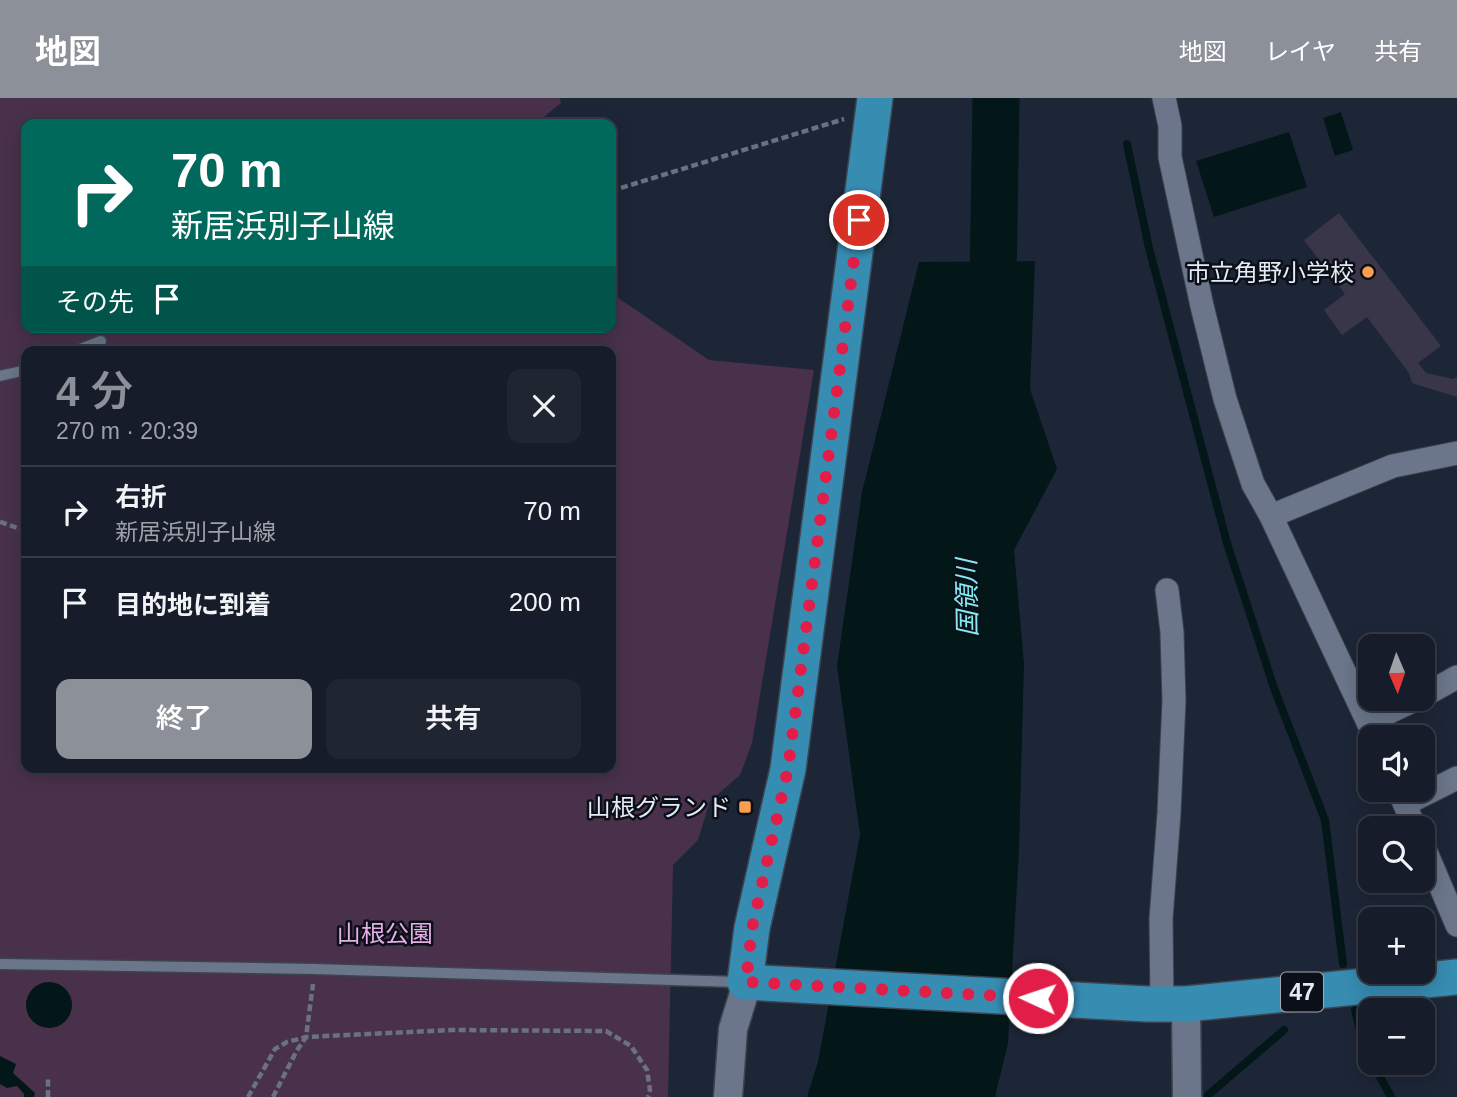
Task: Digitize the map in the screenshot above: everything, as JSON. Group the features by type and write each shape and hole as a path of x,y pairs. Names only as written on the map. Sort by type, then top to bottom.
{"main road":[{"path":"746,982 752,928 788,769 874,104"},
{"name":"47","path":"746,982 1165,1004 1457,977"}],"street":[{"path":"1164,98 1170,126 1170,157 1202,306 1225,399 1252,484 1271,516 1370,725"},
{"path":"1271,516 1393,466 1457,453"},
{"path":"1167,590 1172,632 1174,701 1161,919 1165,1004 1187,1097"},
{"path":"1435,689 1457,677"},
{"path":"1378,725 1400,711"},
{"path":"1435,786 1457,778"},
{"path":"1435,873 1457,925"},
{"path":"728,1097 733,1029 746,982"}],"lane":[{"path":"88,346 101,341"},
{"path":"0,376 21,371"},
{"path":"0,964 746,982"}],"path":[{"path":"616,189 874,104"},
{"path":"0,522 21,530"},
{"path":"272,1097 306,1037 314,970"},
{"path":"248,1097 275,1049 287,1042 306,1037 451,1030 606,1031 631,1046 647,1070 650,1090 648,1097"},
{"path":"48,1079 48,1097"}],"green space":[{"name":"山根公園","path":"0,98 560,98 561,103 541,119 21,119 21,333 616,333 616,296 709,360 814,370 752,743 740,775 710,801 698,840 673,865 668,1097 0,1097"}],"water":[{"path":"1341,112 1353,150 1335,156 1323,118"},
{"path":"1289,132 1307,187 1214,217 1196,161"},
{"path":"1035,261 1030,389 1057,469 1014,550 1024,664 1019,850 1008,1043 995,1097 807,1097 818,1062 860,835 837,666 862,492 919,262"},
{"path":"49,982 65,989 72,1005 65,1021 49,1028 33,1021 26,1005 33,989"},
{"path":"0,1056 16,1064 13,1073 35,1093 34,1097 24,1097 17,1086 7,1088 0,1084"}],"building":[{"path":"1339,213 1441,346 1418,363 1426,373 1453,379 1457,377 1457,397 1412,383 1409,373 1367,317 1342,335 1324,310 1345,294 1304,240"}],"waterway":[{"name":"国領川","path":"989,326 993,284 996,98"},
{"path":"1127,144 1149,248 1227,543 1274,688 1325,820 1343,964"},
{"path":"1355,1010 1358,1022"},
{"path":"1208,1095 1284,1030"},
{"path":"1379,1075 1391,1097"}],"place":[{"name":"市立角野小学校","path":"1368,272"},
{"name":"山根グランド","path":"745,807"}],"route":[{"path":"859,220 788,769 752,928 746,982 1038,998"}]}
